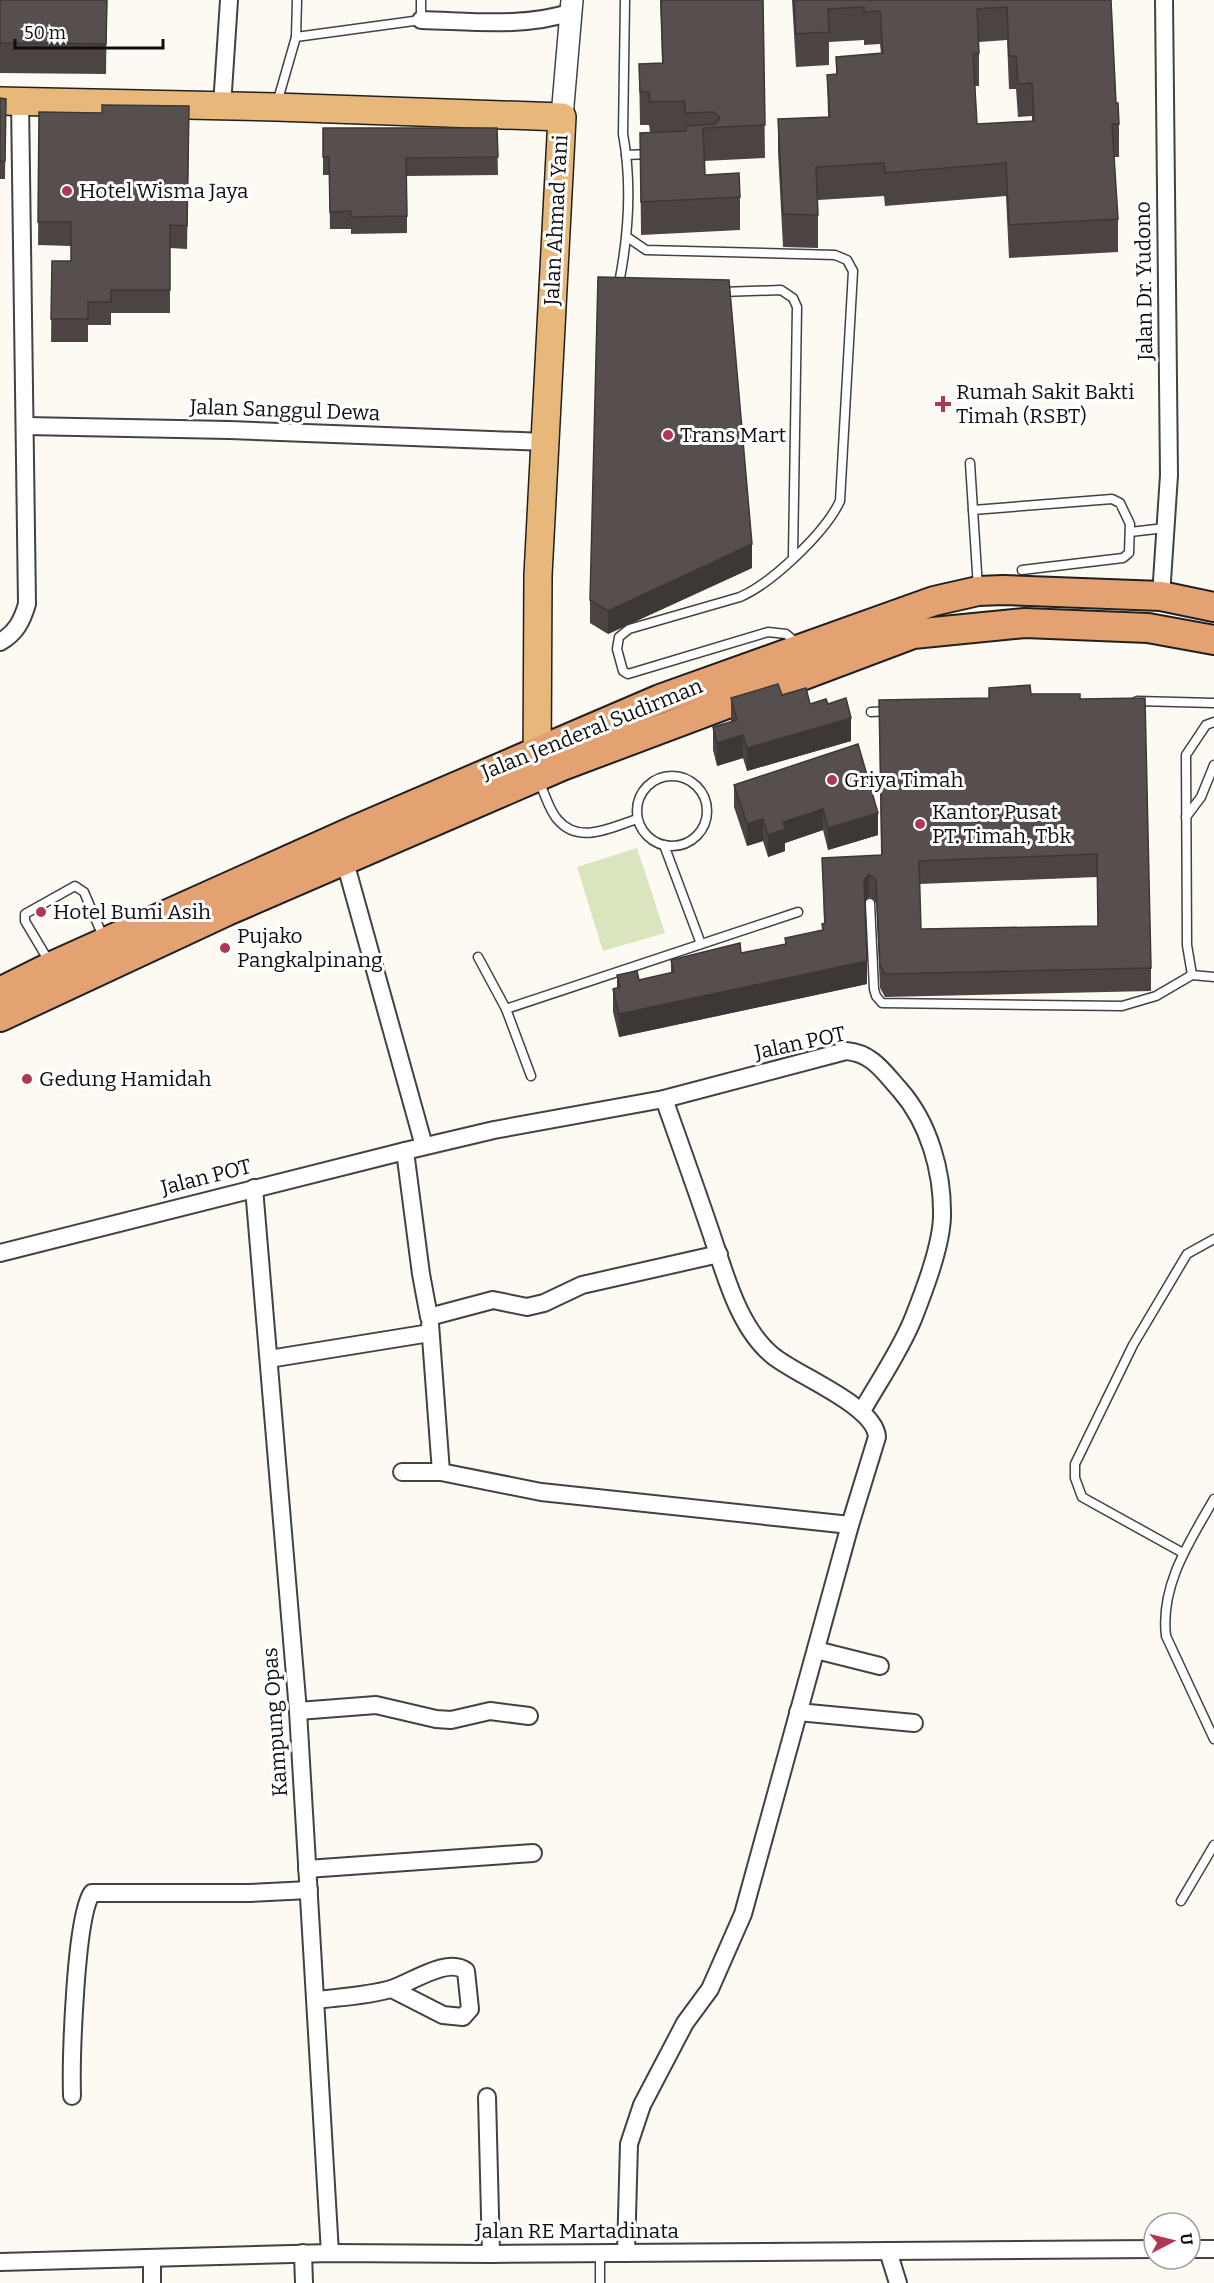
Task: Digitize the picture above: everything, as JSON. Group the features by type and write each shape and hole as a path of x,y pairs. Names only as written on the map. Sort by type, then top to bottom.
{"highway":[{"name":"Jalan Jenderal Sudirman","path":"0,992 52,966 109,955 227,911 345,862 660,699 934,601 978,591 1003,590 1161,596 1214,607"},
{"name":"Jalan Jenderal Sudirman","path":"0,1017 109,955 355,830 913,634 969,627 1036,623 1148,628 1214,640"}],"main road":[{"name":"Jalan Ahmad Yani","path":"10,101 562,117 538,575 538,764"}],"street":[{"path":"222,106 230,0"},
{"name":"Jalan Dr. Yudono","path":"1161,596 1169,463 1164,0"},
{"path":"421,20 505,23 548,20 572,6"},
{"path":"562,117 572,6"},
{"path":"0,642 9,636 21,622 27,604 25,426 10,101"},
{"name":"Jalan Sanggul Dewa","path":"25,426 229,430 545,442"},
{"path":"345,862 424,1146"},
{"name":"Jalan POT","path":"0,1253 405,1150 494,1130 664,1099 846,1051 872,1059 914,1105 925,1125 937,1168 942,1218 939,1240 913,1320 862,1411"},
{"path":"626,2253 629,2144 642,2105 685,2023 710,1989 731,1947 743,1914 850,1525 877,1437 877,1431 862,1411 771,1355 758,1339 735,1301 664,1099"},
{"path":"405,1150 430,1325 441,1472"},
{"name":"Kampung Opas","path":"254,1188 298,1712 330,2253"},
{"path":"270,1359 430,1325 493,1300 526,1307 544,1303 582,1285 719,1254"},
{"path":"402,1472 441,1472 541,1492 850,1525"},
{"path":"816,1650 880,1666"},
{"path":"298,1712 376,1706 451,1720 490,1711 529,1716"},
{"path":"798,1712 914,1723"},
{"path":"307,1869 533,1853"},
{"path":"72,2096 72,2032 83,1925 92,1893 309,1890"},
{"path":"316,2000 392,1989"},
{"path":"487,2097 491,2254"},
{"name":"Jalan RE Martadinata","path":"0,2262 303,2253 491,2254 1142,2249"},
{"path":"888,2251 898,2283"},
{"path":"303,2253 303,2283"},
{"path":"152,2259 152,2283"}],"lane":[{"path":"276,107 296,37 297,0"},
{"path":"296,37 421,20 421,0"},
{"path":"626,0 622,134 626,154 627,237 620,278 623,288 632,296"},
{"path":"626,154 659,153"},
{"path":"627,237 646,250 835,255 847,260 853,271 840,501 831,520 757,590 629,629 619,637 617,649 622,671 628,674 768,632 786,634 801,647"},
{"path":"712,293 781,290 793,298 797,307 793,555"},
{"path":"970,463 978,591"},
{"path":"973,510 1112,499 1120,503 1125,511 1130,532 1129,553 1123,558 1022,570"},
{"path":"1130,532 1165,528"},
{"path":"1125,701 1214,703"},
{"path":"870,712 905,710"},
{"path":"1192,975 1187,945 1186,755 1206,725 1214,722"},
{"path":"538,764 557,820 565,826 590,834 638,819"},
{"path":"1186,817 1198,802 1212,776 1214,765"},
{"path":"673,776 685,778 696,786 705,803 705,822 699,834 689,842 677,846 664,845 652,840 643,831 638,819 637,806 641,794 655,781 673,776"},
{"path":"664,845 701,944"},
{"path":"52,966 25,921 25,914 75,886 84,892 109,955"},
{"path":"870,903 874,989 882,1003 1122,1006 1156,996 1192,975 1214,977"},
{"path":"506,1009 798,912"},
{"path":"478,957 506,1009 531,1076"},
{"path":"1183,1553 1082,1497 1075,1478 1075,1464 1133,1345 1187,1254 1214,1239"},
{"path":"1214,1499 1183,1553 1165,1605 1166,1635 1214,1738"},
{"path":"1181,1901 1214,1845"},
{"path":"600,2252 600,2283"}],"green space":[{"path":"637,848 665,933 603,951 577,867"}],"building":[{"path":"0,0 107,0 106,44 0,43"},
{"path":"661,0 763,0 765,125 703,128 705,175 739,173 740,197 641,202 640,133 686,131 686,126 715,124 720,118 714,112 685,113 685,101 650,102 649,92 640,92 639,64 663,63"},
{"path":"794,0 1111,0 1119,124 1112,124 1118,219 1009,225 1006,163 885,173 884,163 816,167 818,215 783,214 778,119 830,117 827,75 837,74 836,57 883,53 880,11 864,12 864,7 828,9 829,32 796,34","holes":["1007,7 1009,56 1016,56 1018,84 1032,83 1034,121 977,124 973,54 979,53 977,9"]},
{"path":"0,98 6,99 5,161 0,161"},
{"path":"102,105 189,106 187,226 170,225 170,290 111,290 111,302 88,302 88,319 51,319 52,261 71,261 71,222 38,222 39,112 102,113"},
{"path":"323,128 497,128 498,157 406,158 407,216 351,217 351,211 330,212 329,157 323,157"},
{"name":"Trans Mart","path":"598,277 729,280 752,544 608,611 590,600"},
{"path":"778,684 782,695 806,688 810,704 826,699 828,704 846,698 851,718 747,748 743,735 717,743 713,727 737,720 731,698"},
{"path":"1030,685 1031,694 1080,694 1080,699 1145,698 1151,968 885,974 880,965 876,880 869,874 864,880 867,961 619,1014 613,989 620,987 617,975 637,971 639,980 674,972 671,960 740,943 741,953 786,944 785,938 823,930 822,924 825,923 822,858 882,855 879,700 989,698 989,688","holes":["1097,854 1098,926 921,929 919,861"]},
{"path":"858,744 878,813 828,828 823,809 783,822 785,829 768,835 763,819 747,824 734,785"}],"place":[{"name":"Hotel Wisma Jaya","path":"67,191"},
{"name":"Rumah Sakit Bakti Timah (RSBT)","path":"943,404"},
{"name":"Trans Mart","path":"668,435"},
{"name":"Griya Timah","path":"832,780"},
{"name":"Kantor Pusat PT. Timah, Tbk","path":"920,824"},
{"name":"Hotel Bumi Asih","path":"41,912"},
{"name":"Pujako Pangkalpinang","path":"225,948"},
{"name":"Gedung Hamidah","path":"27,1079"}]}
